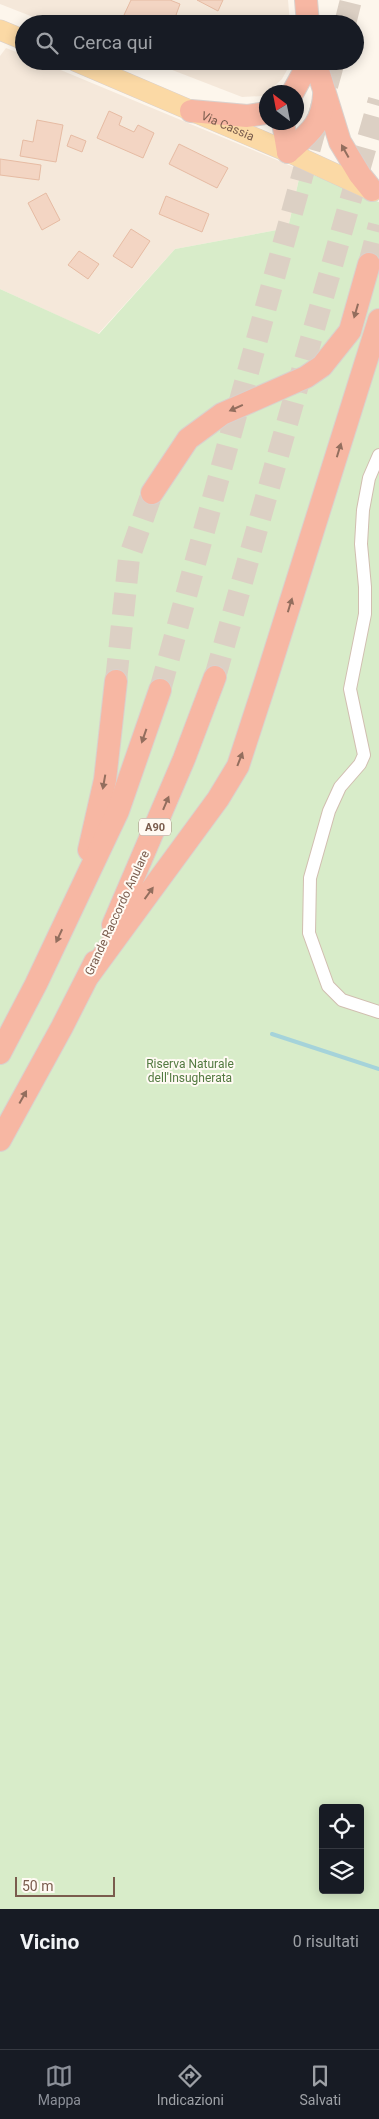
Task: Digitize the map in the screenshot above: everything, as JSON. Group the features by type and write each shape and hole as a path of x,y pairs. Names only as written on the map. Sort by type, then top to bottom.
{"highway":[{"path":"306,0 307,15"},
{"path":"297,85 305,70"},
{"path":"317,70 340,142 360,175 376,192"},
{"path":"288,152 311,131 319,120 324,108 324,94"},
{"path":"191,110 247,116 259,115"},
{"path":"284,130 288,152"},
{"path":"152,493 188,439 222,414 306,377 322,366 350,331 369,264"},
{"path":"89,975 218,799 238,766 379,320"},
{"name":"Grande Raccordo Anulare","path":"0,1140 89,975 124,903 184,759 215,677"},
{"path":"79,892 105,780 116,681"},
{"path":"0,1053 36,984 118,811 160,690"}],"main road":[{"path":"0,30 15,36"},
{"name":"Via Cassia","path":"95,70 288,152 376,192"}],"street":[{"path":"379,455 370,478 363,510 361,544 365,587 365,614 350,689 364,755 360,764 340,787 330,811 310,878 309,933 328,986 342,1000 379,1012"}],"shaded area":[{"path":"0,0 288,0 289,15 28,15 0,4"},
{"path":"6,48 15,52 15,70 61,70 301,170 288,228 175,249 98,334 0,289 0,56"},
{"path":"172,70 287,70 276,85 259,85 259,96 242,97"}],"green space":[{"name":"Riserva Naturale dell'Insugherata","path":"301,170 379,202 379,1909 0,1909 0,289 99,334 175,249 288,228"}],"building":[{"path":"131,0 170,0 180,4 176,15 124,15"},
{"path":"197,0 223,0 218,11"},
{"path":"109,111 122,117 119,125 134,132 138,125 154,133 143,158 97,138"},
{"path":"37,120 63,125 56,162 20,156 23,140 33,142"},
{"path":"71,135 86,141 82,152 67,146"},
{"path":"179,144 228,168 217,188 169,164"},
{"path":"0,159 41,165 39,180 0,175"},
{"path":"46,193 60,220 42,230 28,203"},
{"path":"166,196 209,214 202,232 159,214"},
{"path":"131,229 150,241 132,268 113,256"},
{"path":"79,251 99,264 88,279 68,265"}],"waterway":[{"path":"272,1034 379,1069"}],"tunnel":[{"path":"347,15 351,0"},
{"path":"160,690 332,70"},
{"path":"215,677 379,100"},
{"path":"369,264 379,225"},
{"path":"116,681 129,558 152,493"}]}
